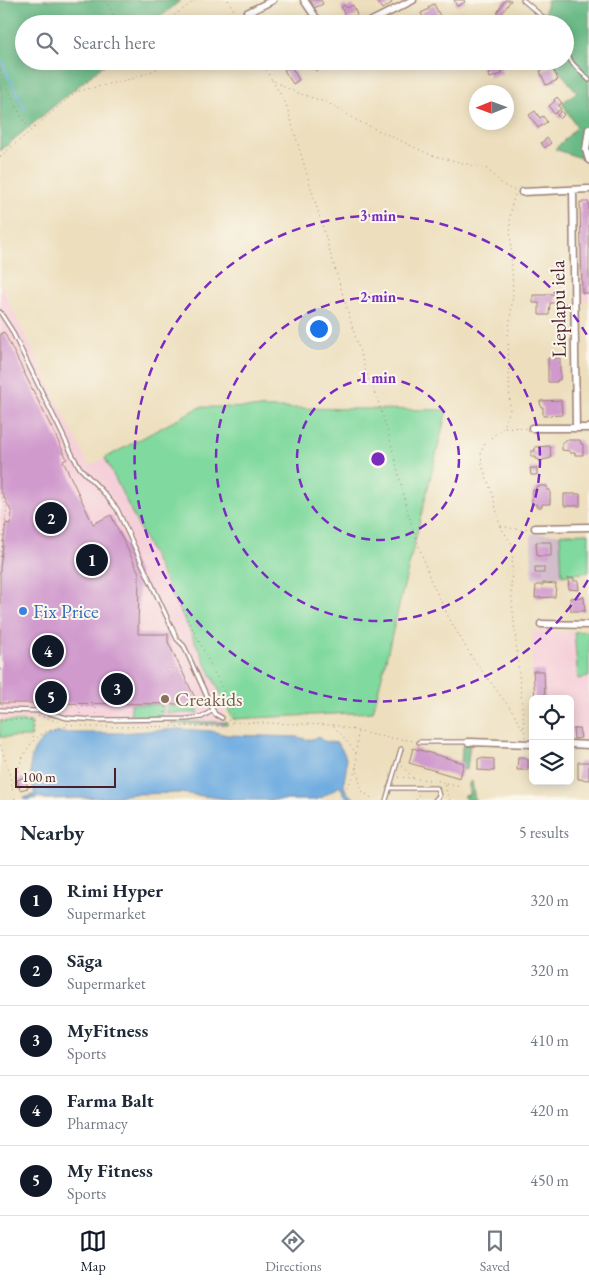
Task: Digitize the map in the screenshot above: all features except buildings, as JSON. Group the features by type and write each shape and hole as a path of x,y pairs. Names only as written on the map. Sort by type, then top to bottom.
{"street":[{"path":"247,13 273,0"},
{"path":"304,0 314,15"},
{"path":"384,15 413,0"},
{"path":"589,129 586,150 589,160"},
{"name":"Lieplapu iela","path":"573,190 576,428"},
{"path":"522,192 589,190"},
{"path":"532,428 589,428"},
{"path":"535,528 589,527"},
{"path":"541,624 589,625"},
{"path":"468,742 529,744"},
{"path":"574,744 589,745"}],"lane":[{"path":"522,0 540,15"},
{"path":"574,65 589,80"},
{"path":"0,312 11,328 80,468 104,492 117,510 177,639 184,646 212,710 222,718"},
{"path":"0,710 42,711 80,719 96,720 187,719 202,717 212,710"},
{"path":"419,742 468,742"},
{"path":"385,800 401,749"},
{"path":"389,788 437,788 439,796 435,800"}],"path":[{"path":"106,0 113,15"},
{"path":"175,15 196,0"},
{"path":"228,0 237,15"},
{"path":"0,70 21,117 31,131"},
{"path":"0,158 102,70"},
{"path":"78,92 135,78 154,70"},
{"path":"266,70 286,104 326,241 355,330 365,369 379,404 391,443 414,533 430,579 450,620 473,659 513,712 529,742"},
{"path":"272,80 295,92 328,103 356,120 432,155 487,169 503,185 517,192 512,204 510,220 513,295 508,336 510,409 504,427 486,442 481,452 482,465 493,496 500,526 513,546 511,590 524,730"},
{"path":"504,427 532,428"},
{"path":"0,493 7,507 0,560"},
{"path":"0,519 11,521"},
{"path":"500,526 521,530 535,528"},
{"path":"177,597 232,708 233,722"},
{"path":"54,714 57,704 96,704 96,720"},
{"path":"80,704 80,719"},
{"path":"165,704 165,713"},
{"path":"222,718 233,722 334,725 358,732 419,742"},
{"path":"0,720 34,720 33,742"},
{"path":"227,726 233,722"},
{"path":"12,786 25,754 33,742 42,734 70,724"},
{"path":"334,725 356,754"},
{"path":"358,732 356,766 362,791 374,800"},
{"path":"0,745 3,750 15,800"},
{"path":"396,764 404,767 413,778"},
{"path":"337,800 351,782 356,766"},
{"path":"392,776 440,781 460,787"},
{"path":"446,784 446,791 450,800"},
{"path":"29,787 34,787"}],"shaded area":[{"path":"579,197 589,197 589,301 583,301"},
{"path":"0,283 89,466 105,458 224,701 225,727 156,722 0,719"},
{"path":"531,534 560,534 562,576 532,578"},
{"path":"532,631 574,632 578,678 589,677 589,740 574,739 574,695 532,695"}],"green space":[{"path":"0,0 181,0 163,15 15,15 15,70 97,70 0,151"},
{"path":"547,0 589,0 589,163 555,149 577,127 562,103 577,92 559,70 574,70 574,15 544,15"},
{"path":"200,407 447,410 373,712 233,719 105,458"},
{"path":"589,533 589,572 562,576 560,534"},
{"path":"589,631 589,677 578,679 574,632"},
{"path":"31,703 54,703 54,708 53,710 32,707"},
{"path":"131,704 163,705 163,713 158,718 131,718"},
{"path":"167,706 198,706 198,713 167,713"},
{"path":"0,721 31,722 31,737 0,737"},
{"path":"171,722 227,722 227,724 171,724"},
{"path":"470,744 467,769 463,770 461,765 462,747"},
{"path":"472,781 475,800 466,800 463,796 469,795 469,783"}],"water":[{"path":"178,729 211,731 227,735 297,737 309,740 318,737 323,741 337,743 346,758 344,787 357,800 349,800 340,786 321,798 313,800 236,800 179,793 46,799 40,797 25,800 24,798 35,794 30,767 35,750 46,737 56,733 120,733"}],"waterway":[{"path":"0,58 25,109"}],"place":[{"name":"Sāga","path":"51,518"},
{"name":"Rimi Hyper","path":"92,560"},
{"name":"Fix Price","path":"23,611"},
{"name":"Farma Balt","path":"48,651"},
{"name":"MyFitness","path":"117,689"},
{"name":"My Fitness","path":"51,697"},
{"name":"Creakids","path":"165,699"}]}
